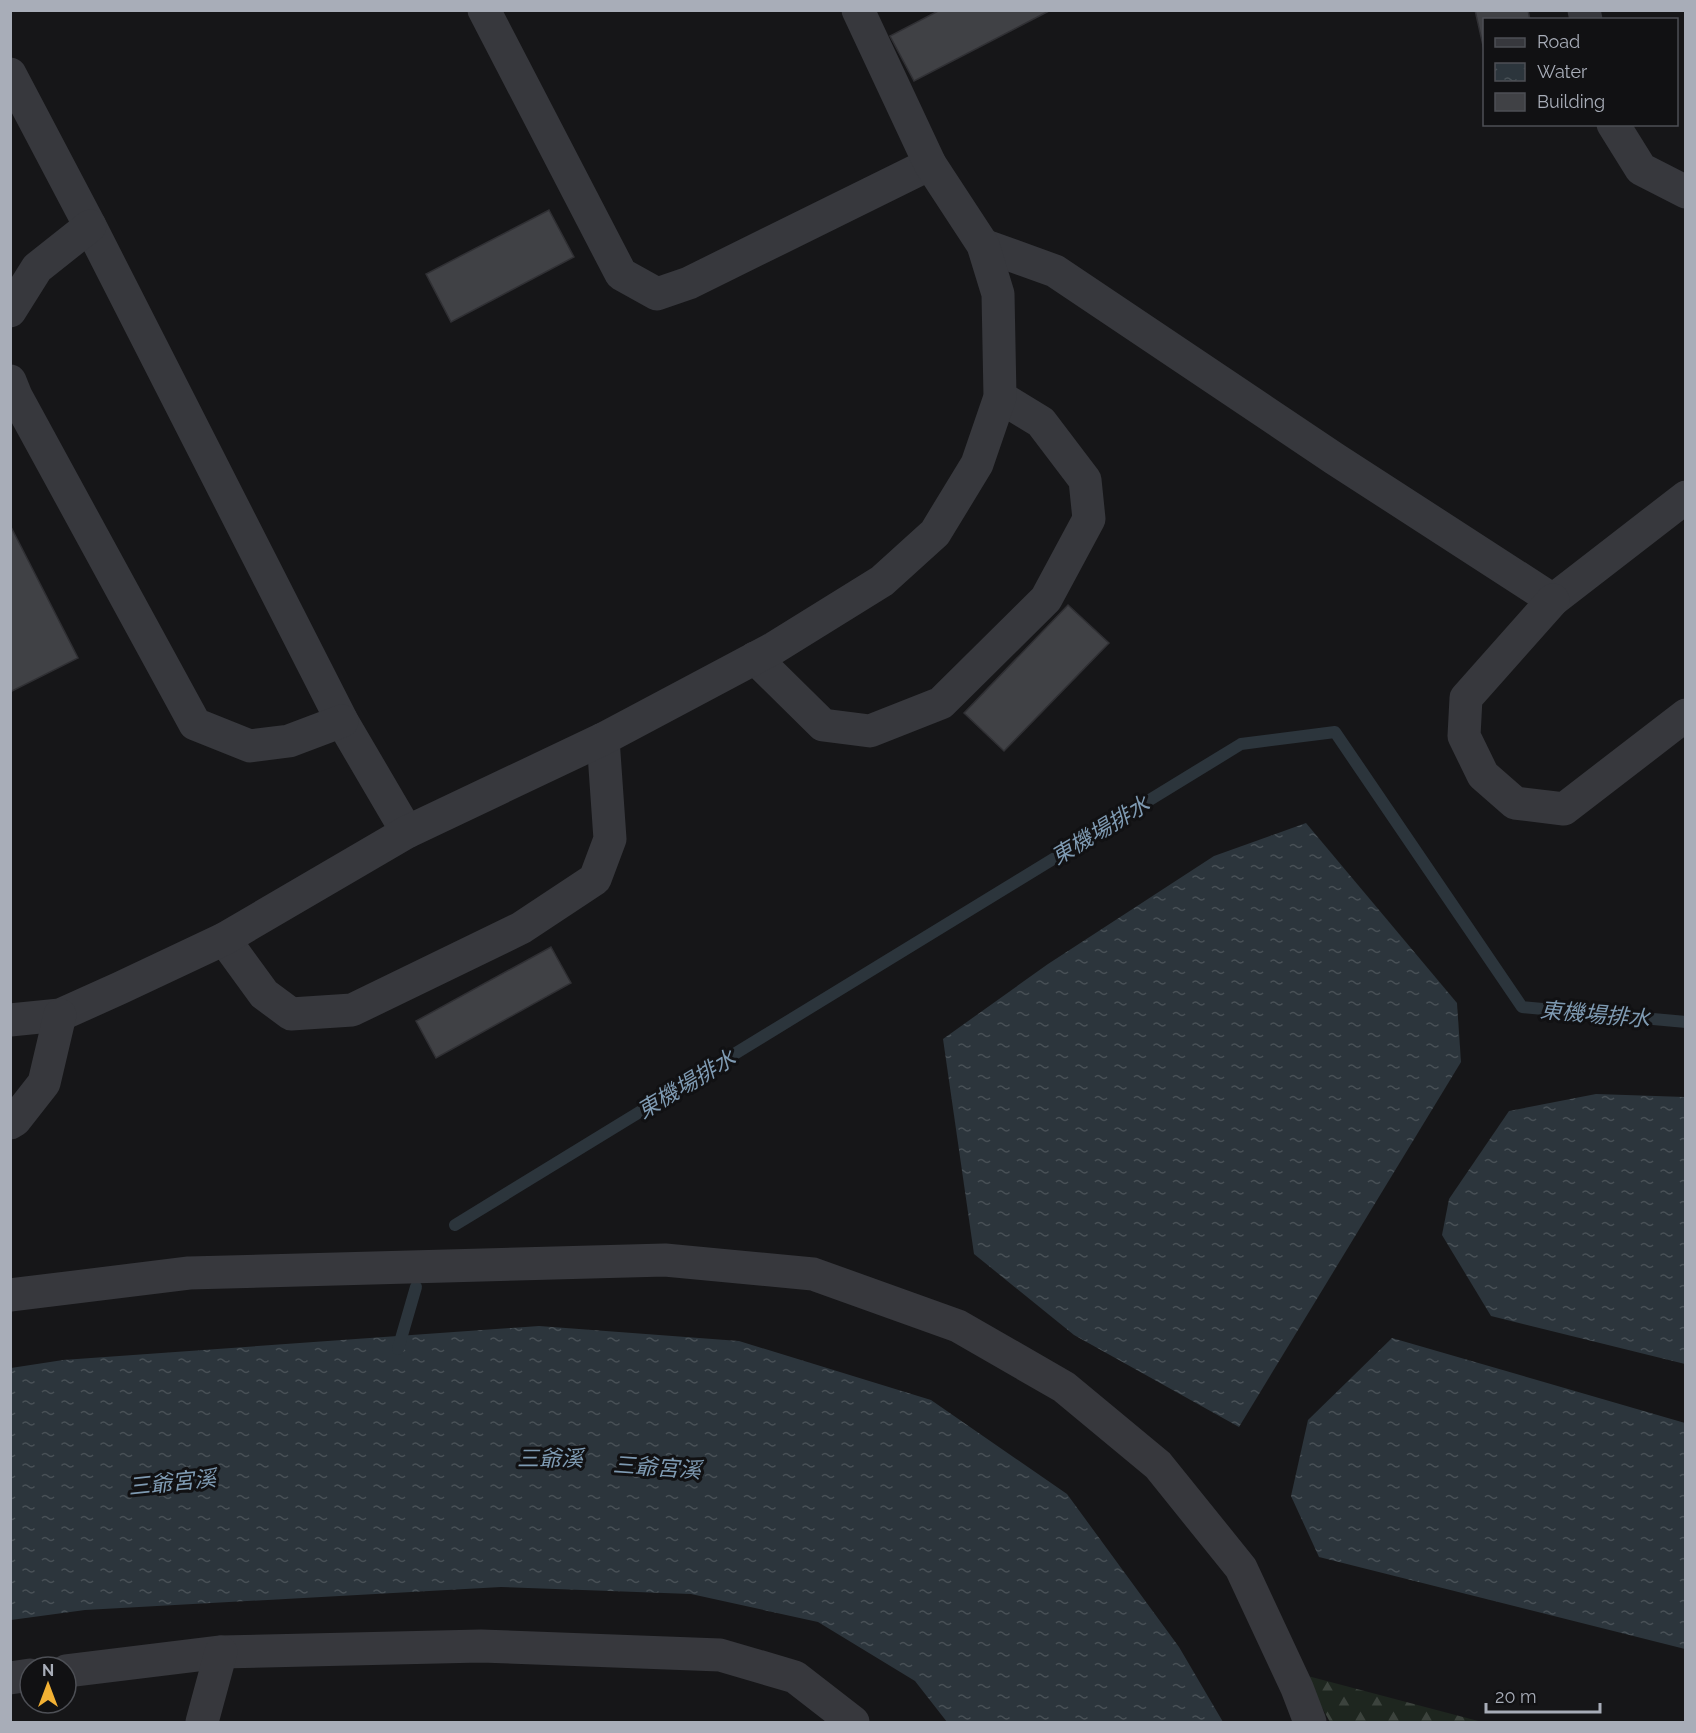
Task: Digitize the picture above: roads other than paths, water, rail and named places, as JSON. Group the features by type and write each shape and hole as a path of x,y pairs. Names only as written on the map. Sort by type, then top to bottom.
{"lane":[{"path":"484,10 621,274 657,294 689,283 930,164"},
{"path":"10,1020 60,1015 224,939 407,832 603,739 774,648 882,581 935,533 977,464 1000,397 998,294 983,245 930,164 858,10"},
{"path":"14,90 90,226 342,721 407,832"},
{"path":"1613,126 1641,169 1686,192"},
{"path":"10,311 37,268 90,226"},
{"path":"983,245 1055,271 1335,459 1553,600"},
{"path":"10,381 195,724 250,746 289,741 342,721"},
{"path":"755,658 823,726 870,731 941,703 1046,598 1089,519 1085,480 1041,422 1000,397"},
{"path":"1686,497 1553,600 1466,698 1464,736 1483,775 1515,803 1564,810 1686,715"},
{"path":"224,939 264,994 291,1014 352,1010 521,928 595,879 610,838 603,739"},
{"path":"10,1123 15,1120 44,1083 60,1015"},
{"path":"10,1295 189,1272 665,1260 813,1274 958,1326 1064,1387 1158,1465 1241,1568 1310,1722"},
{"path":"78,1670 221,1652 482,1646 720,1655 795,1677 853,1722"},
{"path":"201,1722 221,1652"}],"water":[{"path":"1306,823 1457,1003 1461,1062 1239,1427 1074,1335 974,1254 943,1039 1048,964 1214,856"},
{"path":"1596,1094 1685,1097 1685,1364 1491,1316 1442,1235 1449,1199 1509,1111"},
{"name":"三爺溪","path":"539,1326 739,1341 931,1400 1067,1494 1179,1647 1223,1722 947,1722 915,1681 818,1622 691,1594 501,1587 85,1610 11,1620 11,1368 63,1360"},
{"path":"1392,1338 1685,1423 1685,1649 1319,1557 1291,1496 1308,1420"}],"waterway":[{"name":"東機場排水","path":"455,1225 1241,744 1335,732 1522,1007 1686,1022"},
{"name":"東機場排水","path":"398,1349 416,1287"}],"water label":[{"name":"三爺宮溪","path":"657,1467"},
{"name":"三爺宮溪","path":"172,1482"}]}
